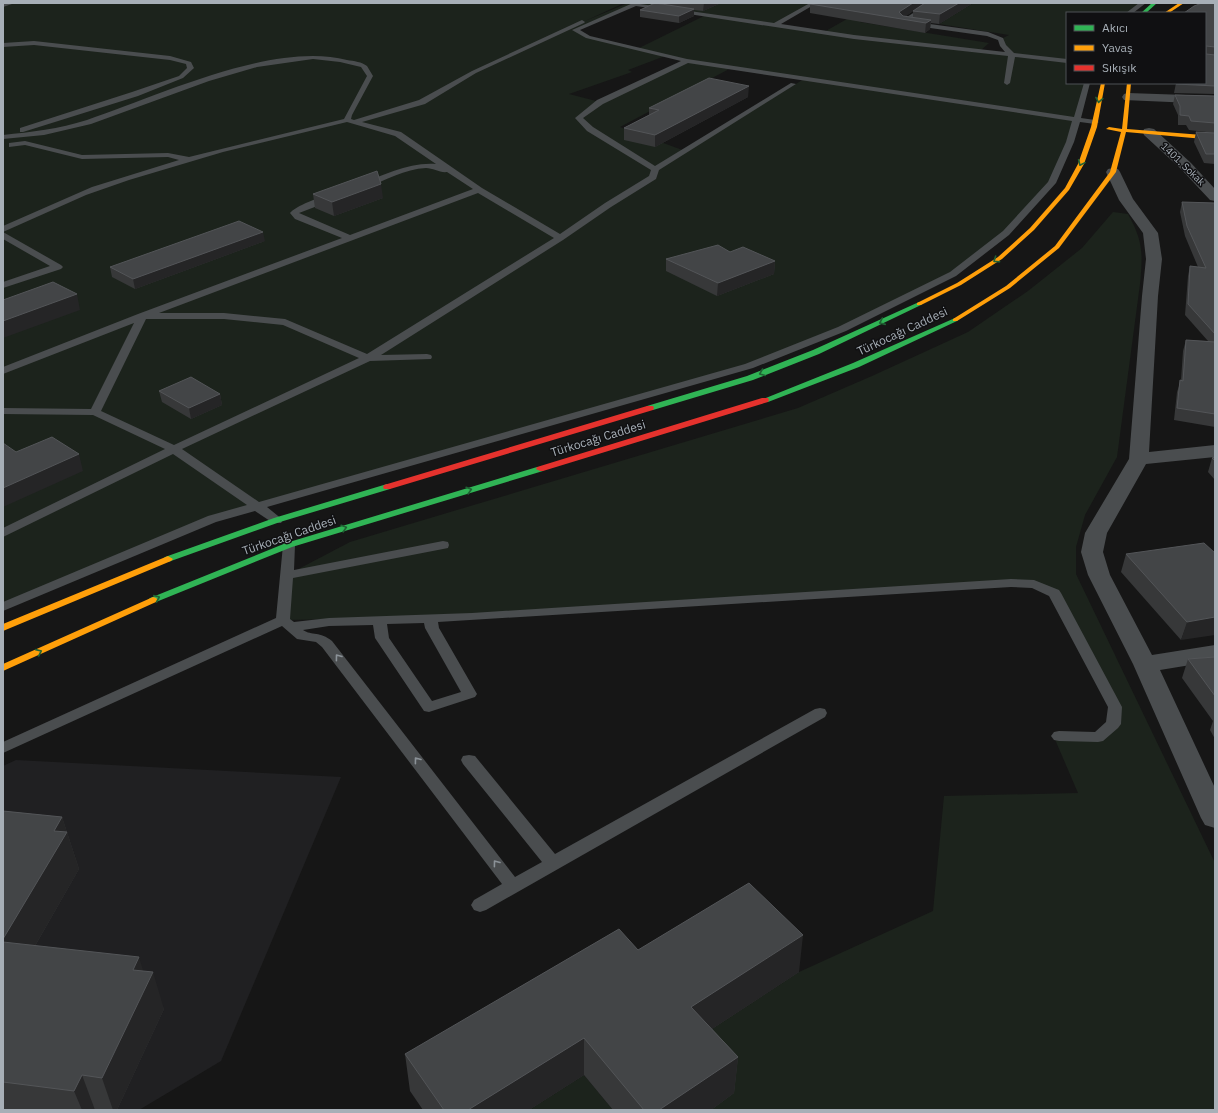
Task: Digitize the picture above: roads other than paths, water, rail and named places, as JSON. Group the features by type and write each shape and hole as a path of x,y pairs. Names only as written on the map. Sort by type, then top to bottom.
{"main road":[{"path":"1144,12 1155,3"},
{"path":"1168,12 1182,3"},
{"name":"Türkocağı Caddesi","path":"3,628 151,565 278,523 750,378 816,352 908,310 959,284 1000,258 1032,228 1067,189 1081,164 1100,121 1103,84"},
{"name":"Türkocağı Caddesi","path":"3,668 158,598 288,542 776,397 864,362 950,323 1008,287 1057,246 1113,172 1124,126 1129,84"},
{"path":"1100,121 1149,132 1215,137"},
{"path":"1100,121 1124,126 1215,137"}],"street":[{"path":"1128,97 1215,100"},
{"name":"1401. Sokak","path":"1149,132 1186,166 1215,197"},
{"path":"1113,172 1126,200 1150,233 1154,259 1150,296 1139,459 1096,533 1092,552 1099,575 1145,664 1215,818"},
{"path":"1139,459 1215,451"},
{"path":"1145,664 1215,653"}],"lane":[{"path":"3,5 12,3"},
{"path":"3,229 95,189 188,159 275,136 350,121 422,102 474,72 544,40 551,35 628,3"},
{"path":"1066,61 854,37 637,3 575,30 588,37 687,61 1077,119 1100,121"},
{"path":"776,24 814,3"},
{"path":"933,3 902,22 988,34 1001,39 1003,46 1012,55"},
{"path":"1130,12 1143,3"},
{"path":"3,45 34,44 170,58 189,63 191,68 181,77 135,94 54,119 4,137"},
{"path":"1007,83 1012,55"},
{"path":"4,137 44,134 88,122 207,80 256,65 314,57 340,60 364,66 370,76 348,116 350,121"},
{"path":"656,169 590,129 579,118 600,102 687,61"},
{"path":"3,533 174,448 368,358 560,238 608,205 653,177 656,169 793,84"},
{"path":"3,608 212,519 749,366 842,329 953,274 1006,234 1052,183 1070,142 1087,84"},
{"path":"350,121 398,134 475,191"},
{"path":"3,146 25,143 82,157 168,155 188,159"},
{"path":"356,189 422,165 440,167 475,191 560,238"},
{"path":"3,371 142,316 475,191"},
{"path":"342,194 299,209 294,213 298,217 350,238"},
{"path":"3,235 58,267 3,285"},
{"path":"142,316 224,316 285,322 368,358 427,357"},
{"path":"95,412 142,316"},
{"path":"3,411 95,412 174,448 258,507 278,523"},
{"path":"288,542 287,575 293,628"},
{"path":"287,575 443,545"},
{"path":"3,748 293,628 329,622 430,619 1011,583 1034,584 1054,593 1115,707 1112,724 1098,737 1059,736"},
{"path":"378,621 382,638 429,707 470,694 432,628 430,619"},
{"path":"293,628 320,638 328,644 513,886"},
{"path":"480,905 820,713"},
{"path":"468,760 553,863"}]}
